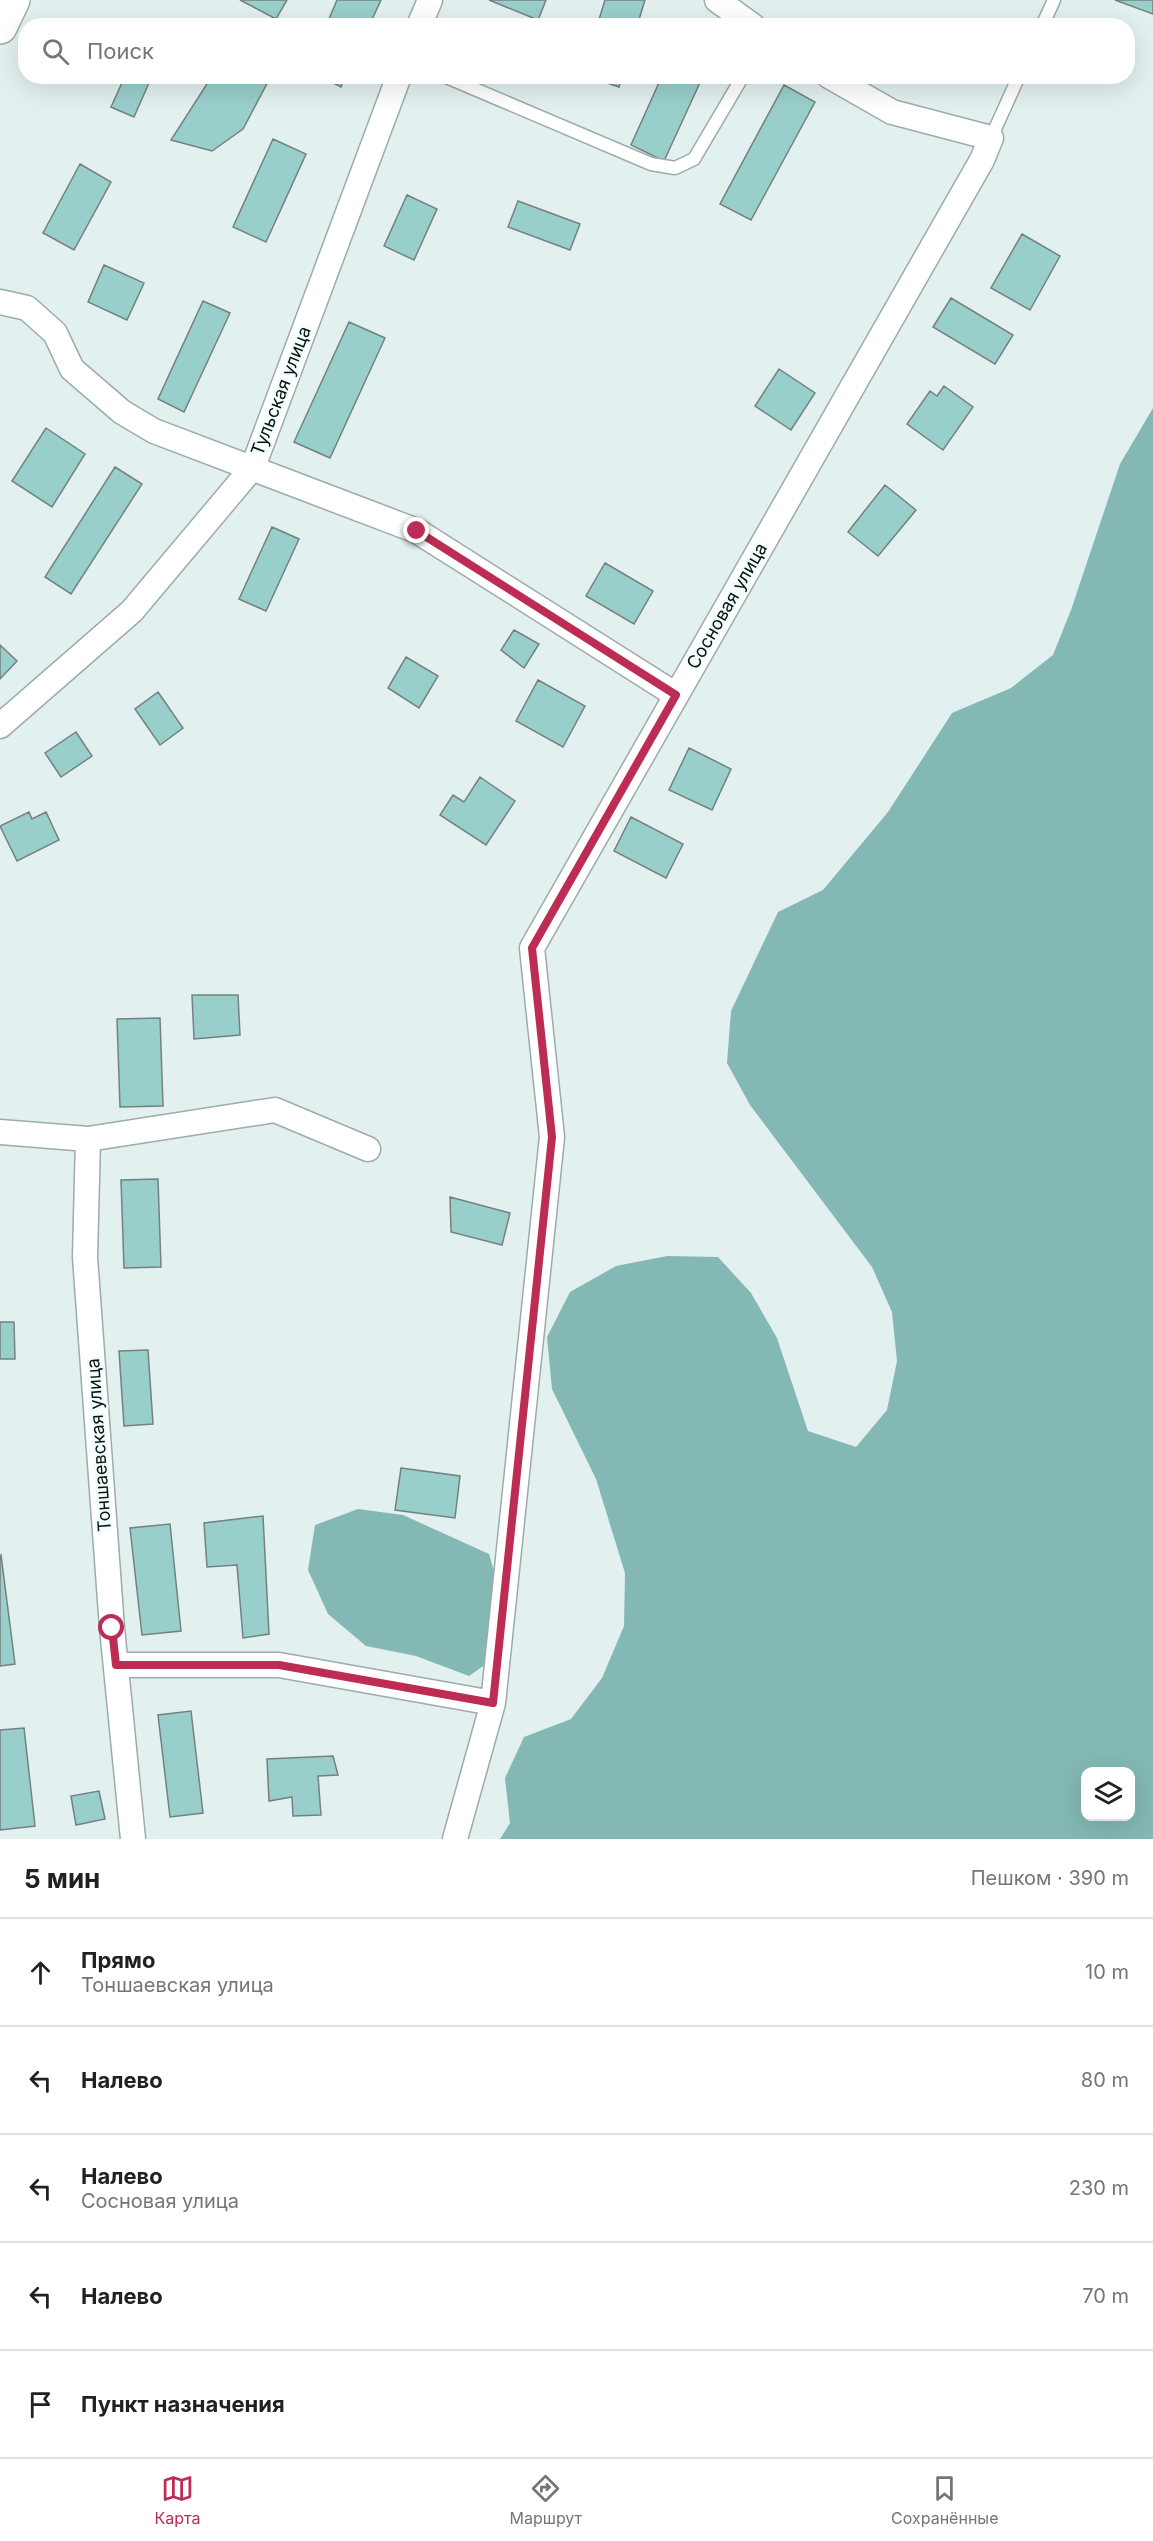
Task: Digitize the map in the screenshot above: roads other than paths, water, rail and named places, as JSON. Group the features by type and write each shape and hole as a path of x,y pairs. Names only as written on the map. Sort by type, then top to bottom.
{"main road":[{"path":"0,27 13,0"}],"street":[{"path":"422,18 430,0"},
{"path":"717,0 742,18"},
{"name":"Тульская улица","path":"0,726 132,611 253,467 396,84"},
{"path":"843,84 892,112 991,138"},
{"name":"Сосновая улица","path":"455,1839 493,1703 552,1137 532,948 976,171 991,138"},
{"path":"0,302 27,308 55,333 72,369 122,412 154,431 417,531 676,695"},
{"path":"0,1132 88,1139 274,1110 368,1149"},
{"name":"Тоншаевская улица","path":"88,1139 85,1257 116,1665 134,1839"},
{"path":"116,1665 279,1665 493,1703"}],"lane":[{"path":"1046,18 1054,0"},
{"path":"463,84 651,164 675,168 694,159 738,84"},
{"path":"991,138 1015,84"}]}
